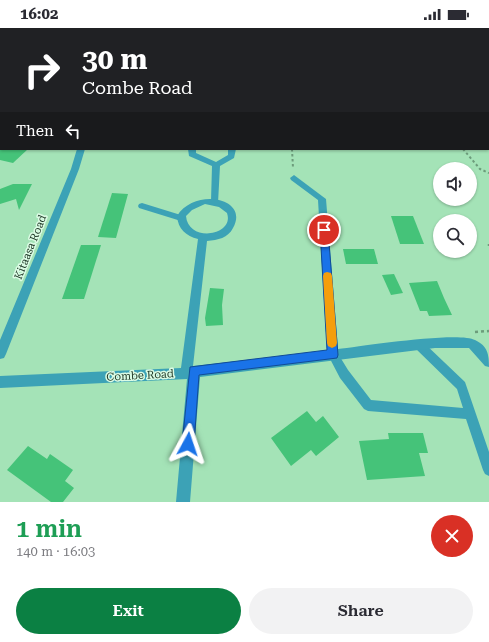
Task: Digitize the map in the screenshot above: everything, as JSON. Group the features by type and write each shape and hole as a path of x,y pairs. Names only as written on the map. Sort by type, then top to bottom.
{"street":[{"name":"Kitaasa Road","path":"0,354 75,169 81,150"},
{"path":"294,178 322,199 333,355"},
{"path":"204,201 215,201 225,205 232,213 233,222 227,230 216,236 203,238 191,234 183,227 181,218 185,210 193,204 204,201"},
{"path":"183,502 190,372 203,238"},
{"name":"Combe Road","path":"0,382 190,372 435,343 471,343 477,347 489,362"}],"lane":[{"path":"192,150 192,154 216,165"},
{"path":"216,165 231,156 232,150"},
{"path":"215,201 216,165"},
{"path":"142,206 181,218"},
{"path":"419,345 461,386 489,470"},
{"path":"333,355 344,374 368,405 470,414"}],"path":[{"path":"292,150 294,178"},
{"path":"464,150 480,169 489,173"}],"building":[{"path":"0,150 27,150 13,163 0,160"},
{"path":"13,184 32,184 19,210 16,199 0,204 0,189"},
{"path":"112,193 128,194 116,238 98,237"},
{"path":"391,216 413,216 424,244 400,244"},
{"path":"81,245 101,245 84,299 62,299"},
{"path":"343,249 374,249 378,264 346,264"},
{"path":"394,274 403,293 391,295 382,275"},
{"path":"437,281 452,315 429,316 427,311 420,311 409,283"},
{"path":"210,288 224,289 222,305 223,325 206,326 205,318"},
{"path":"307,411 316,422 323,416 339,437 316,456 311,450 291,466 271,438"},
{"path":"388,433 423,433 428,453 419,453 425,476 367,480 359,441 389,439"},
{"path":"28,446 47,459 50,454 73,470 65,481 74,488 63,502 51,502 7,470"}],"slow traffic":[{"path":"327,276 332,343"}],"route":[{"path":"188,444 194,371 333,355 324,230"}]}
